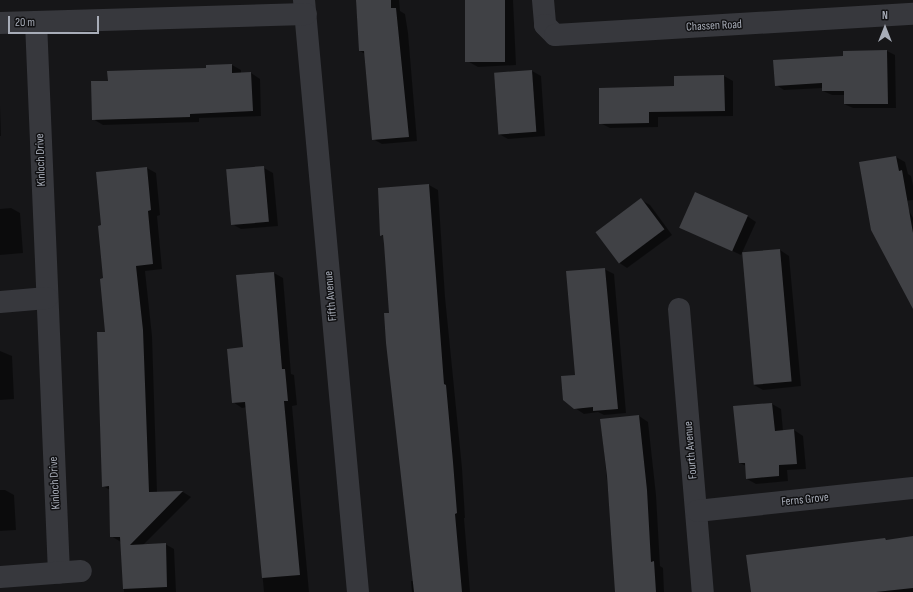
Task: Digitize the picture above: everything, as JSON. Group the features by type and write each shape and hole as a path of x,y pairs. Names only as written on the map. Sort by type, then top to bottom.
{"street":[{"name":"Chassen Road","path":"543,0 545,25 555,35 913,14"},
{"path":"0,23 305,7"},
{"name":"Fifth Avenue","path":"305,7 358,592"},
{"name":"Kinloch Drive","path":"36,22 59,573"},
{"path":"0,302 47,298"},
{"name":"Fourth Avenue","path":"679,309 703,592"},
{"name":"Ferns Grove","path":"697,511 913,488"},
{"path":"0,577 81,572"}],"building":[{"path":"356,0 391,0 391,8 396,8 409,137 372,140 364,51 359,51"},
{"path":"465,0 505,0 505,62 465,62"},
{"path":"887,50 888,104 844,104 844,91 822,91 822,83 775,86 773,60 843,56 843,51"},
{"path":"232,64 232,73 251,72 253,111 190,114 190,117 92,120 91,81 108,81 107,71 206,68 206,65"},
{"path":"532,70 536,132 498,134 494,73"},
{"path":"724,75 725,111 649,112 649,123 599,124 599,88 674,86 674,76"},
{"path":"896,156 899,171 902,170 913,233 913,309 871,230 859,162"},
{"path":"264,166 269,222 231,225 226,169"},
{"path":"147,167 151,210 148,211 153,264 136,266 143,330 149,492 183,491 130,545 166,543 167,587 123,589 120,537 110,537 109,486 102,487 97,332 105,332 100,279 103,278 98,226 101,225 96,172"},
{"path":"429,184 444,384 446,385 453,462 457,513 455,514 462,592 414,592 386,343 384,313 389,313 383,235 380,236 378,188"},
{"path":"695,192 748,216 732,251 679,228"},
{"path":"641,198 664,229 619,263 595,232"},
{"path":"780,249 792,381 754,385 742,252"},
{"path":"605,268 618,409 593,411 593,407 574,409 563,400 561,376 575,375 566,271"},
{"path":"274,272 282,369 285,369 288,401 284,401 300,575 262,578 245,402 232,403 227,349 243,347 236,275"},
{"path":"772,403 775,431 794,429 797,464 779,465 779,476 746,479 745,463 739,463 733,406"},
{"path":"639,415 647,490 651,562 654,561 656,592 615,592 607,476 600,419"},
{"path":"913,536 913,588 876,592 751,592 746,555"}]}
